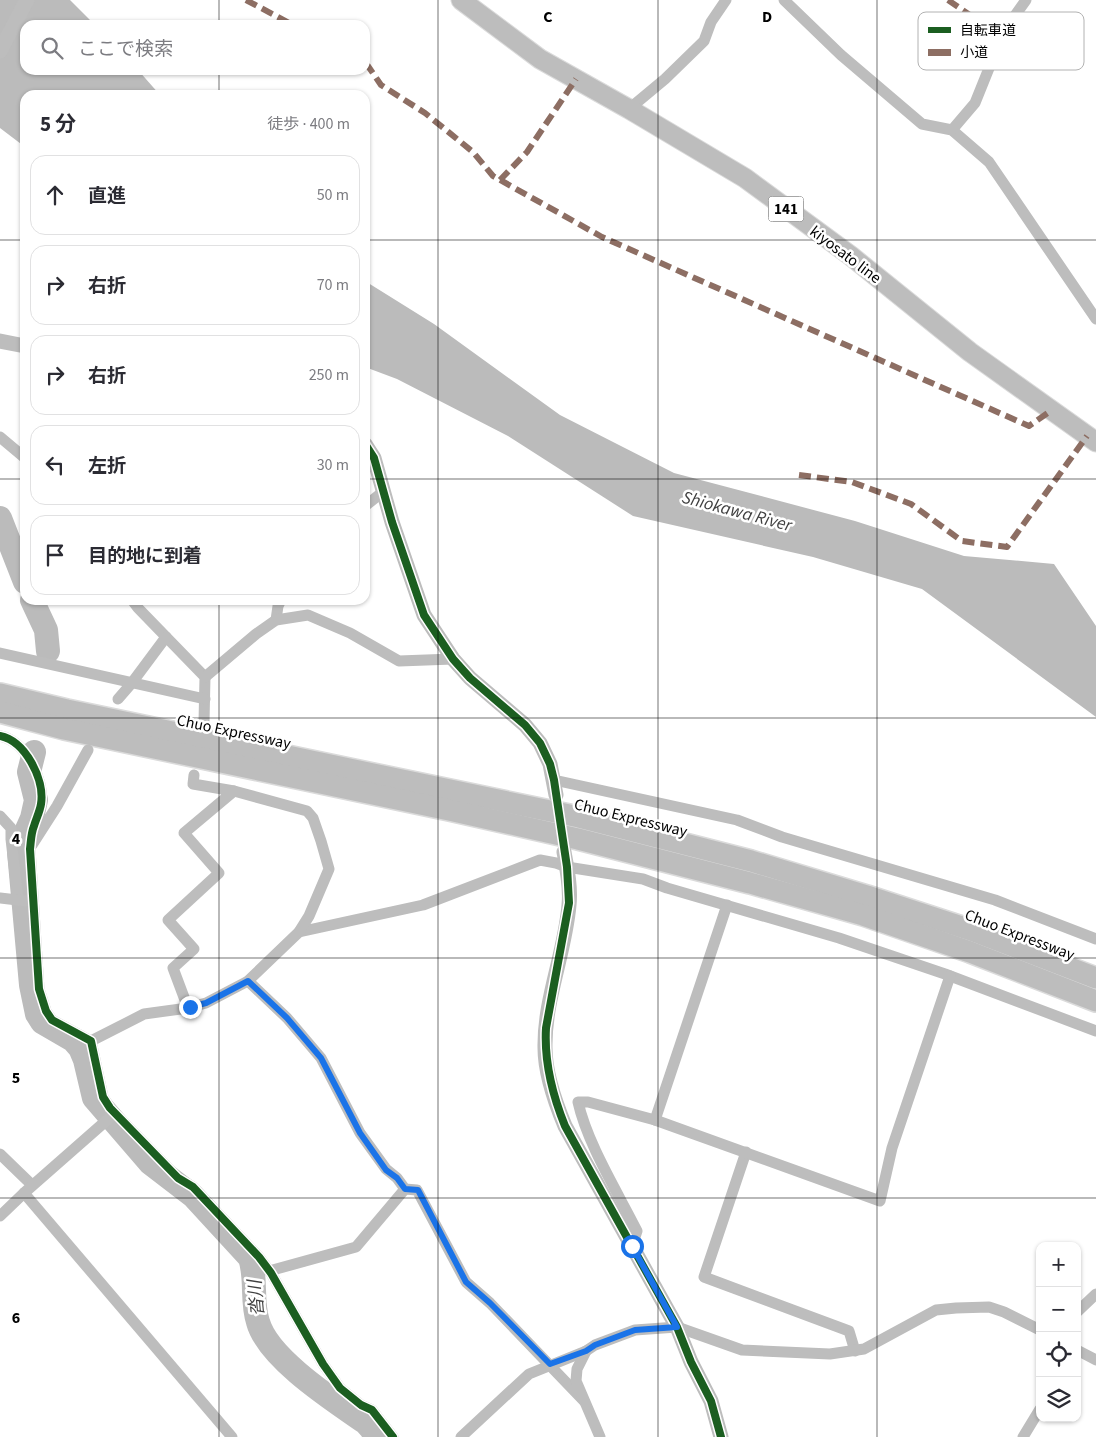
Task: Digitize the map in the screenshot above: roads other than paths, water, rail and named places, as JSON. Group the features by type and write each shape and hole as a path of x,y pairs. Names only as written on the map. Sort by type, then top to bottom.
{"highway":[{"name":"kiyosato line","path":"461,0 540,60 629,109 745,178 852,256 970,352 1096,442"},
{"name":"Chuo Expressway","path":"0,694 66,710 579,817 741,859 867,896 972,930 1096,978"},
{"name":"Chuo Expressway","path":"0,712 64,729 560,835 750,883 872,918 970,952 1096,1000"}],"street":[{"path":"0,51 27,0"},
{"path":"629,109 665,79 704,41 711,22 726,0"},
{"path":"784,0 841,56 922,124 952,130 989,162 1096,319"},
{"path":"1017,12 1026,0"},
{"path":"952,130 975,103 988,70"},
{"path":"0,341 20,345"},
{"path":"0,437 20,454"},
{"path":"370,452 374,458 392,522 424,615 453,659 485,692 525,726 540,743 550,764 556,795"},
{"path":"370,502 384,492"},
{"path":"137,605 205,677 204,722"},
{"path":"276,620 279,605"},
{"path":"205,677 256,634 276,620 308,615 350,633 398,661 453,659"},
{"path":"118,699 132,684 166,637"},
{"path":"0,653 205,699"},
{"path":"0,736 4,736 20,747 34,766 41,788 41,804 33,828 30,854 38,989 46,1011 52,1020 91,1041 104,1097 116,1113 178,1178 193,1187 224,1219 269,1271 323,1364 340,1388 361,1405 372,1410 393,1437"},
{"path":"15,871 30,854 88,750"},
{"path":"91,1041 144,1014 188,1008 206,1003 248,981 299,932 309,916 329,869 312,818 307,810 234,791 193,784 194,775"},
{"path":"554,780 737,820 782,837 995,900 1096,939"},
{"path":"188,1008 173,968 194,949 168,920 219,873 184,833 234,791"},
{"path":"0,816 11,828 18,900"},
{"path":"564,852 567,867 569,903 546,1028 545,1050 556,1104 565,1126 677,1327 691,1362 711,1401 721,1437"},
{"path":"299,932 424,905 540,860 556,862 567,867 643,879 839,938 950,976 1096,1032"},
{"path":"0,898 32,902"},
{"path":"655,1120 727,905"},
{"path":"632,1246 637,1231 596,1149 580,1112 578,1102 588,1102 655,1120 880,1201 892,1148 950,976"},
{"path":"248,981 287,1018 321,1058 360,1133 386,1170 397,1178 405,1189 418,1190 466,1282 490,1303 584,1401"},
{"path":"0,1216 28,1189 116,1113"},
{"path":"746,1152 704,1277 850,1331 855,1351"},
{"path":"0,1154 232,1437"},
{"path":"269,1271 356,1247 405,1189"},
{"path":"1081,1308 1096,1294"},
{"path":"461,1437 529,1374 635,1330 677,1327 742,1350 830,1354 864,1349 936,1310 943,1309 989,1308 1004,1312 1036,1328"},
{"path":"586,1351 577,1369 576,1381 600,1437"},
{"path":"1081,1352 1096,1360"},
{"path":"1022,1437 1036,1415"}],"water":[{"path":"0,0 70,0 90,20 20,20 20,75 142,75 156,90 20,90 20,143 0,128"},
{"name":"Shiokawa River","path":"370,284 434,324 560,415 674,473 855,521 964,556 1054,564 1096,626 1096,717 922,589 813,557 633,516 508,436 397,379 370,369"}],"waterway":[{"name":"沓川","path":"0,518 20,569"},
{"name":"沓川","path":"34,605 46,630 48,651"},
{"name":"沓川","path":"34,752 29,772 36,800 32,818 19,852 31,985 37,1014 42,1022 73,1040 80,1048 85,1060 94,1098 150,1163 193,1196 250,1258 258,1322 264,1336 275,1350 289,1365 321,1392 366,1423 373,1431 374,1437"}]}
